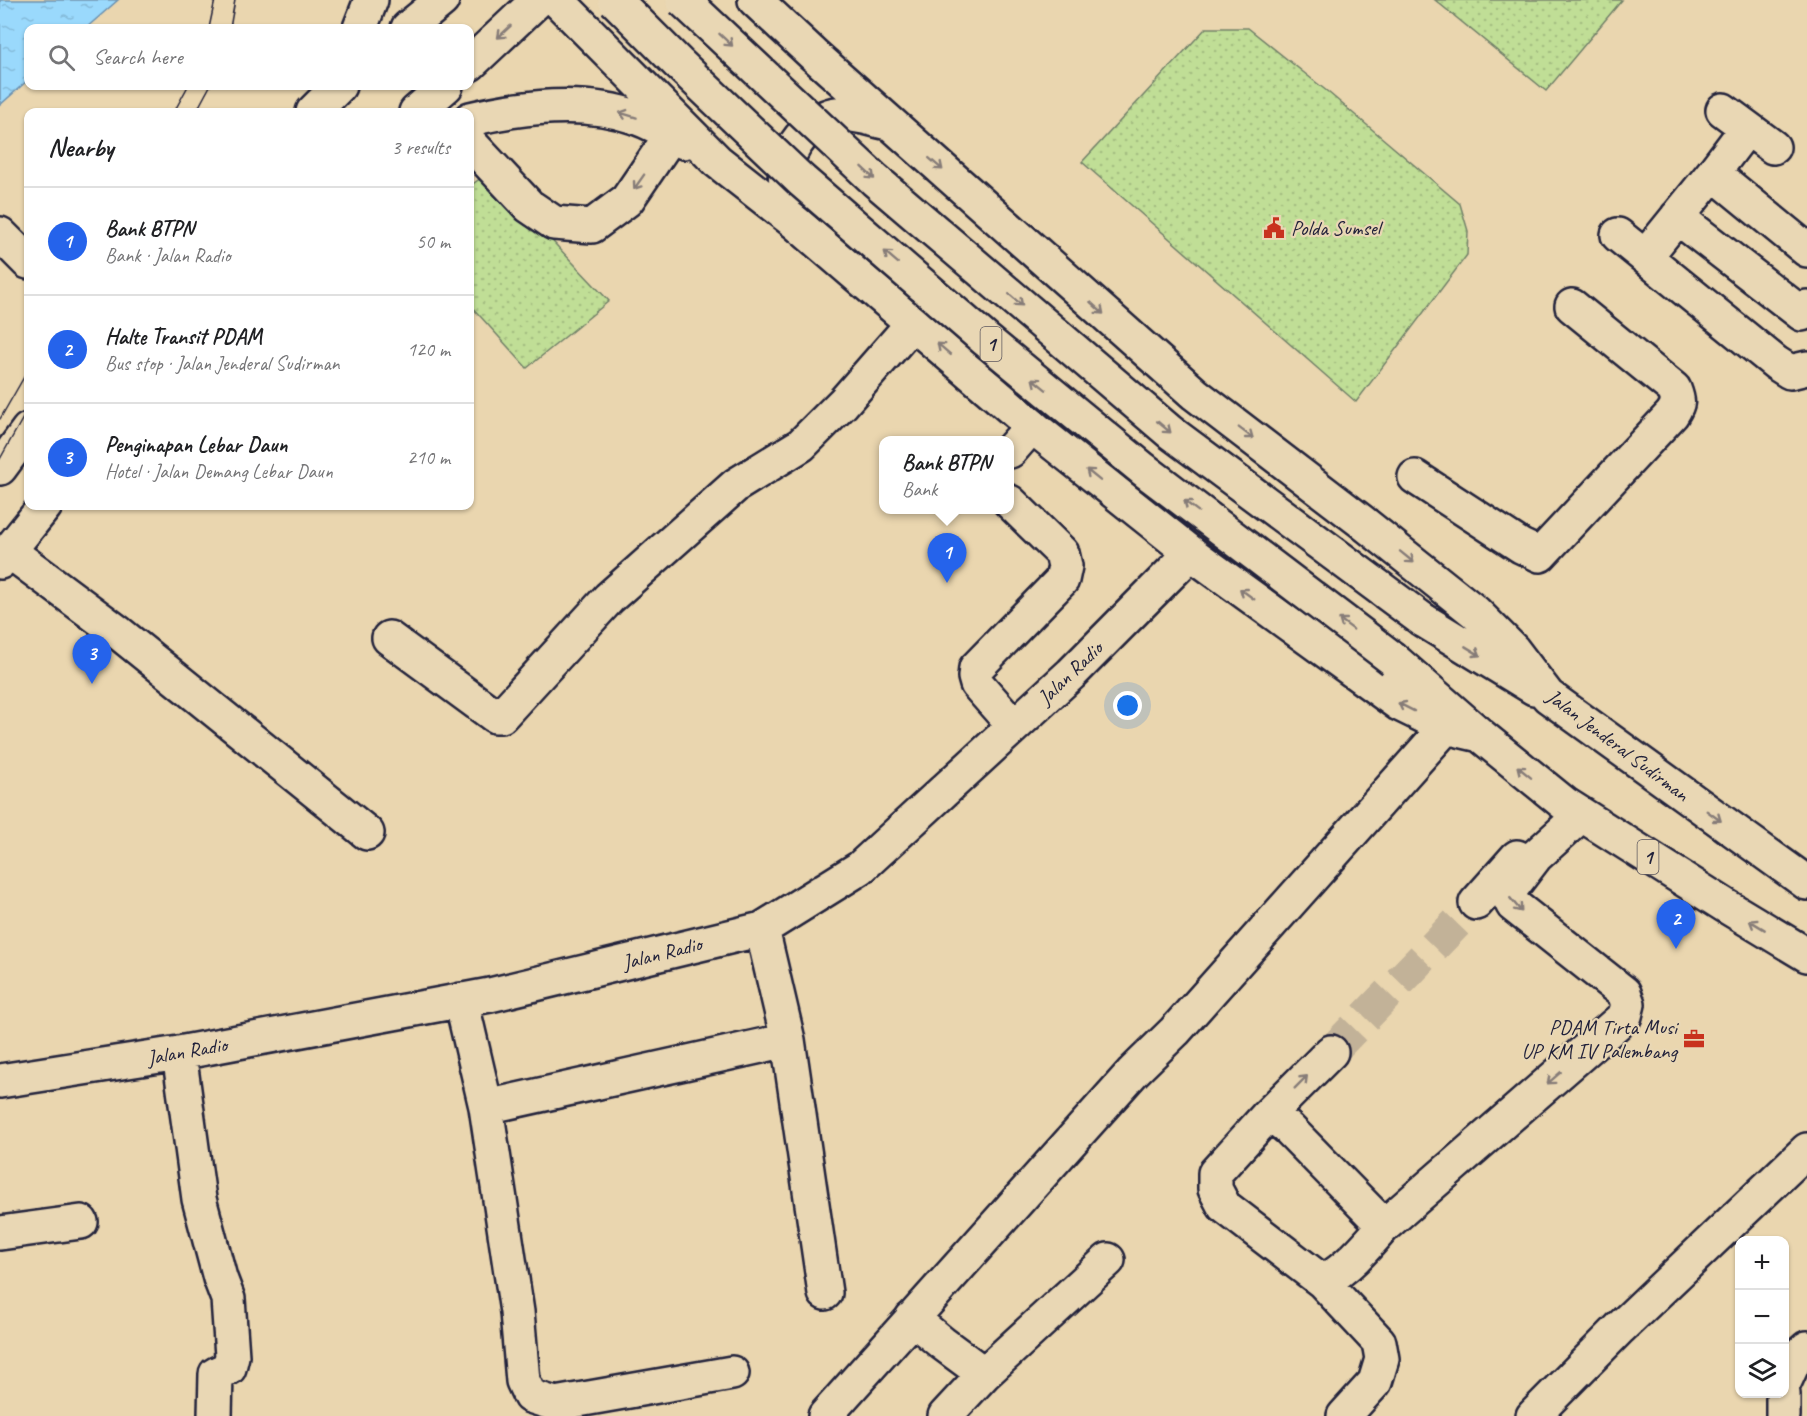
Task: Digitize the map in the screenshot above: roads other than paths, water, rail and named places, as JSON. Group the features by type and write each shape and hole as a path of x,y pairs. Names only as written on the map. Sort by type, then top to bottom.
{"main road":[{"path":"362,24 371,0"},
{"path":"413,24 442,0"},
{"path":"474,60 538,0"},
{"path":"557,0 717,161 796,223 1032,426 1191,553 1399,704 1446,727 1480,735"},
{"name":"1","path":"615,0 802,181 987,340 1143,469 1393,659 1480,735 1573,809 1807,955"},
{"name":"1","path":"683,0 875,180 1170,432 1423,620 1548,696"},
{"name":"Jalan Jenderal Sudirman","path":"755,0 1195,394 1475,612 1513,650 1548,696 1807,883"},
{"path":"791,0 814,55"},
{"path":"317,108 334,90"},
{"path":"421,108 441,90"},
{"path":"474,118 539,107 596,108 614,111 656,125 717,161"},
{"path":"796,223 785,173 795,144 813,125 825,117 851,114 891,124"},
{"path":"1645,257 1713,173 1735,119 1773,147"},
{"path":"474,147 529,206 554,223 592,226 627,200 672,134"},
{"path":"1713,173 1807,250"},
{"path":"1677,217 1802,314 1807,307"},
{"path":"0,234 24,258"},
{"path":"1618,235 1790,372 1807,368"},
{"path":"1415,477 1521,546 1540,555 1672,414 1678,405 1674,390 1572,306"},
{"path":"389,638 495,716 501,716 609,598 736,485 801,446 843,404 913,323"},
{"path":"1014,446 1032,426"},
{"path":"0,468 24,435"},
{"path":"1014,506 1062,553 1065,566 1062,580 976,668 977,684 1014,726"},
{"path":"42,510 4,557 119,633 367,833"},
{"name":"Jalan Radio","path":"0,1081 179,1053 461,1000 762,929 860,868 1071,674 1191,553"},
{"path":"825,1416 1133,1072 1175,1031 1446,727"},
{"path":"1476,903 1573,809"},
{"path":"1323,1282 1338,1274 1353,1261 1384,1226 1625,1016 1628,1004 1624,993 1513,905 1510,899 1510,890 1573,809"},
{"path":"762,929 788,1040 825,1293"},
{"path":"461,1000 486,1107 517,1312 523,1381 530,1396 555,1404 732,1373"},
{"path":"486,1107 788,1040"},
{"path":"1331,1052 1270,1113 1215,1173 1215,1189 1224,1206 1323,1282 1379,1342 1382,1359 1375,1382 1344,1416"},
{"path":"179,1053 199,1199 220,1278 228,1299 232,1356 229,1368 216,1374 215,1416"},
{"path":"1270,1113 1289,1129 1384,1226"},
{"path":"1533,1416 1620,1329 1807,1150"},
{"path":"0,1233 81,1222"},
{"path":"945,1416 984,1374 1108,1260"},
{"path":"912,1318 984,1374"},
{"path":"1789,1373 1795,1359 1807,1348"},
{"path":"1783,1398 1783,1416"}],"water":[{"path":"0,0 118,0 91,24 24,24 24,84 0,105"}],"tunnel":[{"path":"1331,1052 1476,903"}],"tram line":[{"path":"210,24 215,0"},
{"path":"231,24 235,0"},
{"path":"176,108 186,90"},
{"path":"198,108 208,90"},
{"path":"0,419 24,377"},
{"path":"0,459 24,416"}],"place":[{"name":"Polda Sumsel","path":"1274,228"},
{"name":"Bank BTPN","path":"947,583"},
{"name":"Penginapan Lebar Daun","path":"92,684"},
{"name":"Halte Transit PDAM","path":"1676,949"},
{"name":"PDAM Tirta Musi UP KM IV Palembang","path":"1694,1039"}]}
